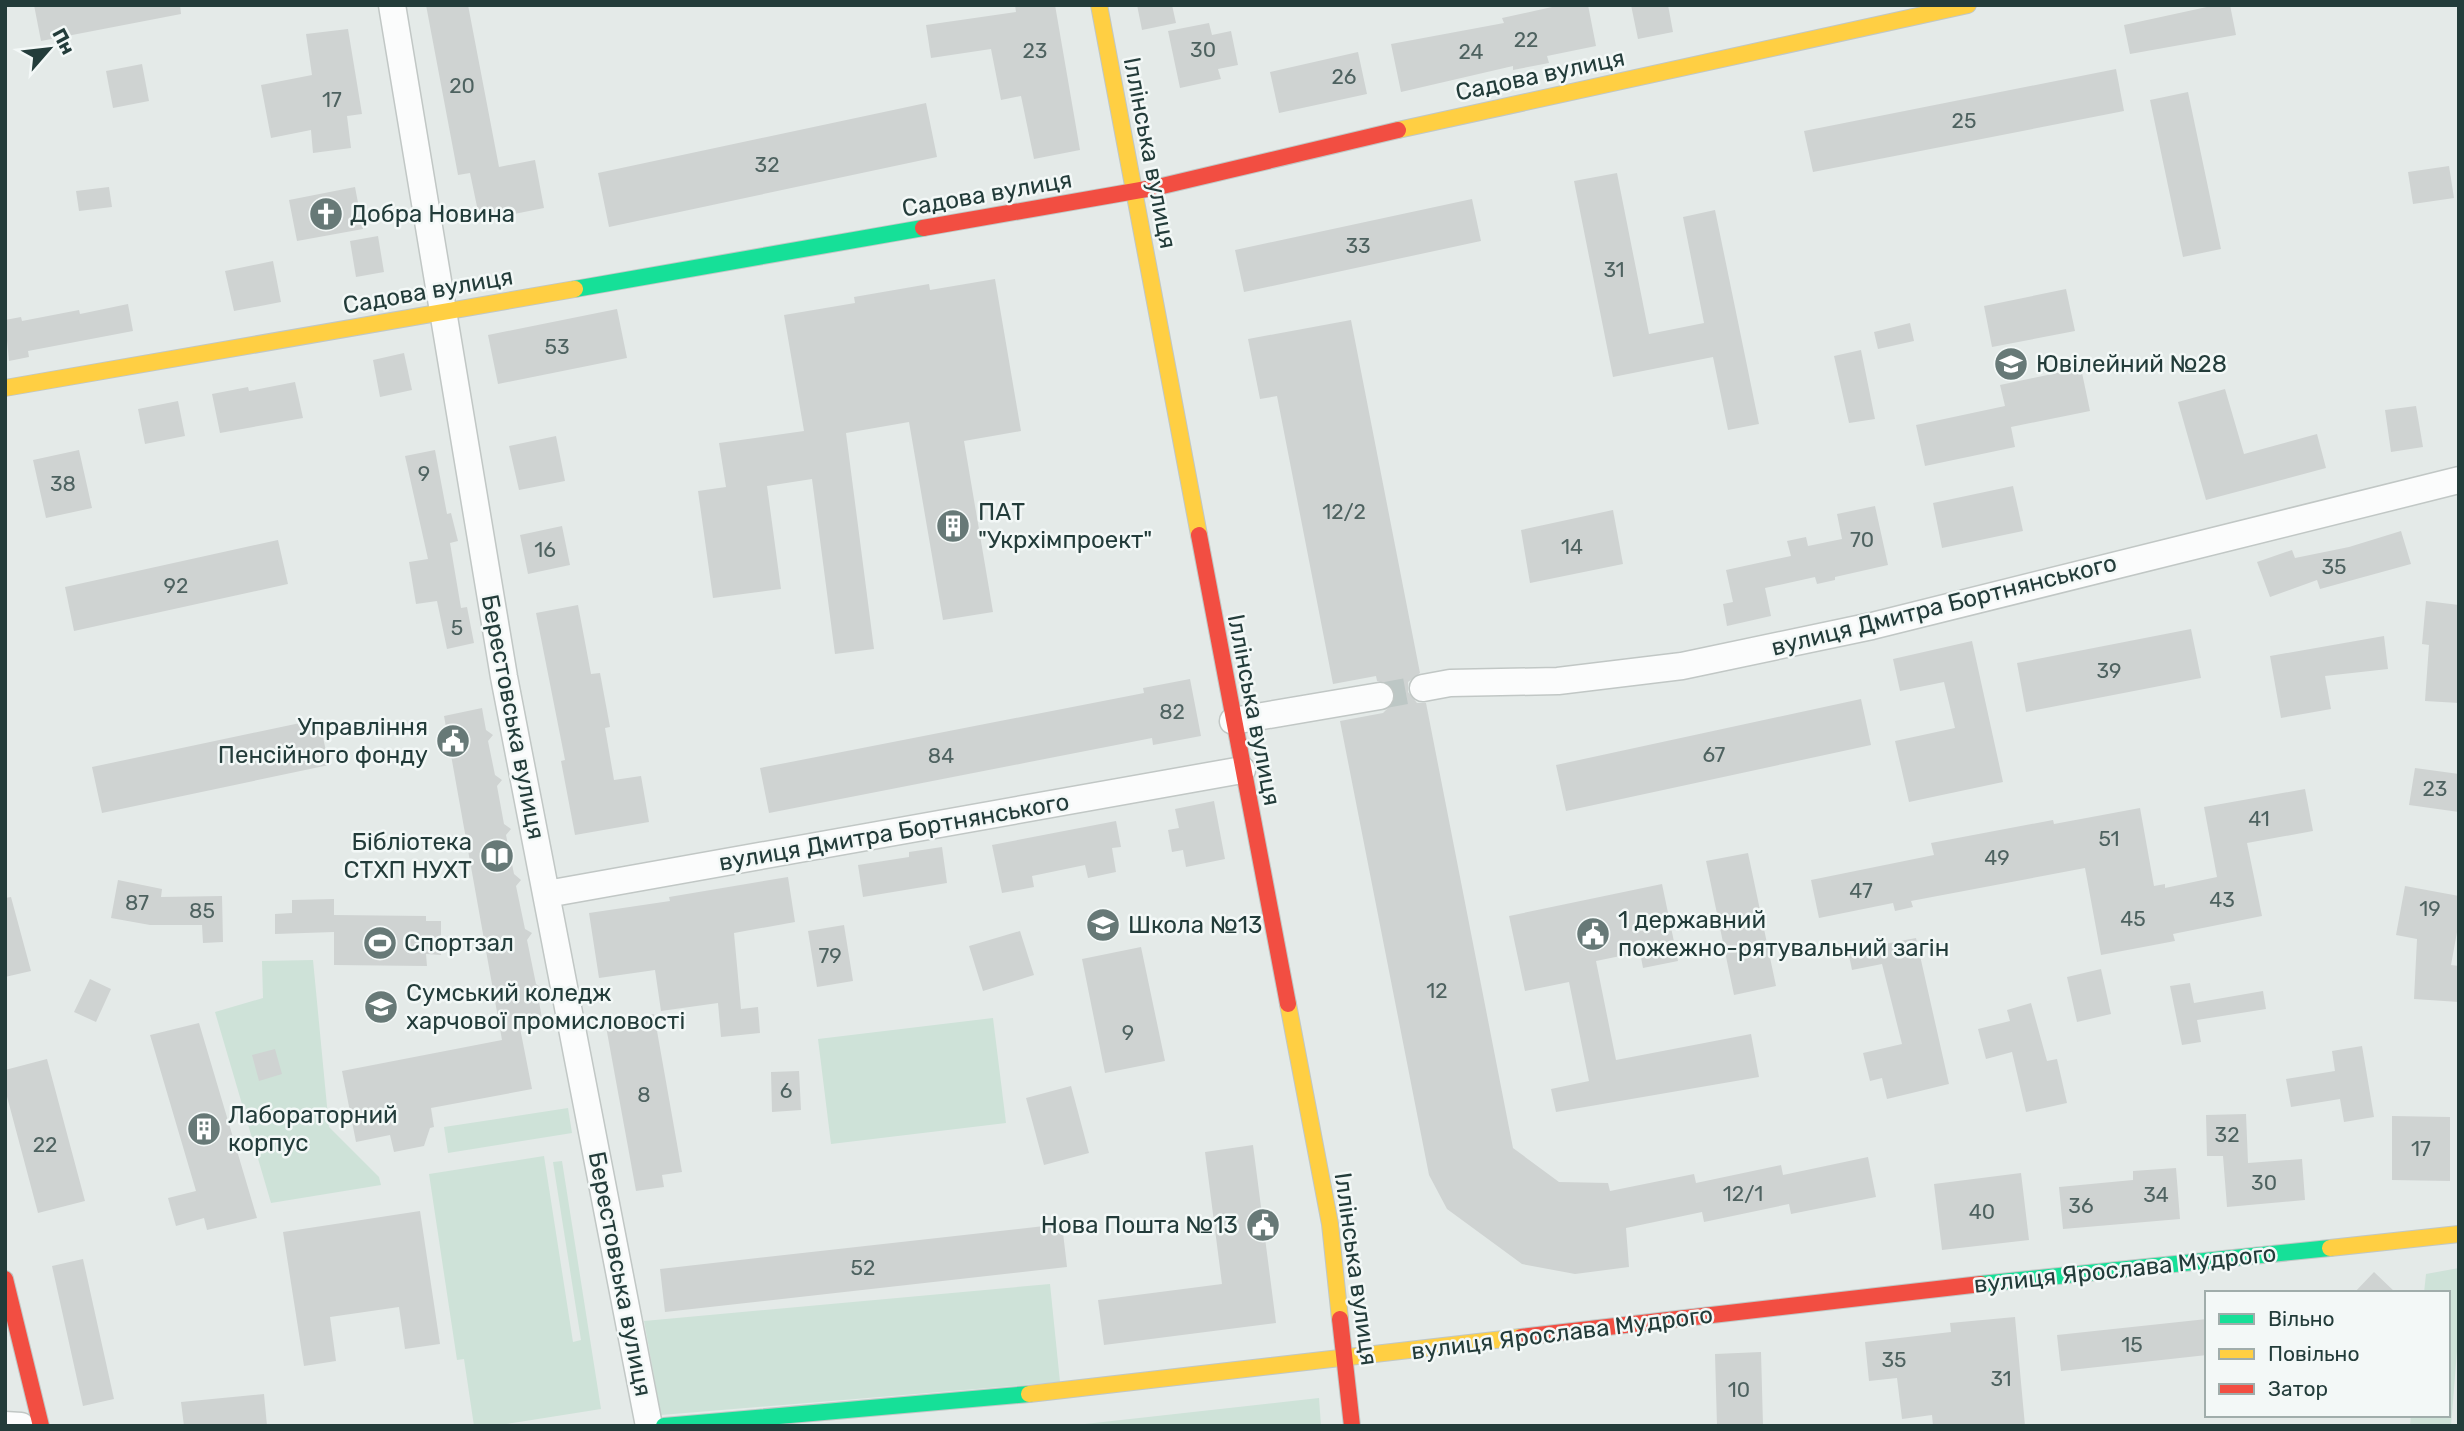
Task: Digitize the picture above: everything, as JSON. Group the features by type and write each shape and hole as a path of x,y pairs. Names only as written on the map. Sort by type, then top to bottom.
{"street":[{"name":"Берестовська вулиця","path":"392,5 504,677 649,1426"},
{"name":"Іллінська вулиця","path":"1099,5 1330,1224 1352,1426"},
{"name":"Садова вулиця","path":"5,388 1134,191 1481,111 1968,5"},
{"name":"вулиця Дмитра Бортнянського","path":"1423,688 1450,683 1558,681 1682,666 1872,626 2459,480"},
{"path":"1233,721 1380,696"},
{"name":"вулиця Дмитра Бортнянського","path":"547,894 1242,770"},
{"name":"вулиця Ярослава Мудрого","path":"664,1426 1070,1390 1907,1292 2459,1234"},
{"path":"5,1279 41,1426"},
{"path":"5,1425 21,1426"}],"green space":[{"path":"313,960 329,1127 379,1177 381,1185 271,1203 215,1012 263,998 262,961"},
{"path":"993,1018 1006,1123 831,1144 818,1039"},
{"path":"568,1108 572,1133 448,1153 444,1127"},
{"path":"544,1156 573,1342 581,1340 553,1162 562,1161 601,1409 494,1426 474,1426 464,1359 457,1360 429,1174"},
{"path":"2459,1268 2459,1326 2451,1426 2410,1426 2411,1417 2450,1417 2450,1291 2424,1291 2426,1274"},
{"path":"1050,1284 1060,1382 661,1415 644,1321"},
{"path":"1319,1398 1321,1426 1067,1426"}],"building":[{"path":"34,5 180,5 181,14 41,41"},
{"path":"426,5 468,5 499,167 535,160 544,208 480,221 470,173 458,175"},
{"path":"1015,5 1055,5 1080,150 1034,159 1021,96 1001,100 991,49 931,58 926,25 1016,12"},
{"path":"1137,5 1172,5 1176,23 1142,30"},
{"path":"1561,5 1588,5 1596,46 1547,56 1549,63 1513,70 1513,66 1401,92 1391,44 1504,23 1502,18"},
{"path":"1631,5 1668,5 1673,32 1638,39"},
{"path":"2216,5 2230,5 2236,35 2130,54 2124,25"},
{"path":"1209,23 1212,35 1231,31 1238,65 1218,69 1221,79 1180,88 1168,31"},
{"path":"348,29 362,114 347,116 351,148 313,153 311,130 271,138 261,85 312,75 306,34"},
{"path":"1358,52 1367,94 1279,113 1270,72"},
{"path":"142,64 149,101 113,108 106,71"},
{"path":"2116,69 2124,111 1813,172 1804,131"},
{"path":"2188,92 2221,249 2183,257 2150,100"},
{"path":"926,103 937,157 609,227 598,173"},
{"path":"2449,166 2454,198 2413,204 2408,172"},
{"path":"1617,173 1649,334 1704,323 1683,217 1715,210 1759,424 1728,430 1713,357 1613,377 1574,181"},
{"path":"109,187 112,207 79,211 76,191"},
{"name":"Добра Новина","path":"355,187 363,229 297,241 289,200"},
{"path":"1472,199 1481,241 1244,292 1235,250"},
{"path":"378,236 384,272 356,277 350,241"},
{"path":"273,261 281,302 234,311 225,271"},
{"name":"ПАТ \"Укрхімпроект\"","path":"995,279 1021,431 964,441 993,612 943,620 909,422 846,433 874,649 835,654 812,479 767,486 781,589 713,598 698,491 726,487 719,443 804,431 784,315 855,303 854,297 929,284 930,290"},
{"path":"2066,289 2075,331 1992,347 1984,306"},
{"path":"128,304 133,331 28,351 29,357 9,361 5,320 21,317 22,321 79,310 80,314"},
{"path":"617,309 627,358 498,384 488,335"},
{"path":"1351,320 1420,673 1408,682 1408,692 1417,703 1426,703 1513,1148 1559,1182 1608,1183 1610,1191 1694,1174 1696,1183 1781,1165 1783,1175 1868,1157 1876,1197 1791,1214 1789,1204 1704,1222 1702,1212 1626,1228 1629,1267 1575,1274 1522,1264 1447,1209 1429,1175 1340,721 1383,713 1394,702 1395,693 1392,685 1377,681 1376,676 1333,684 1277,396 1260,399 1248,339"},
{"path":"1910,323 1914,341 1878,349 1874,332"},
{"path":"1861,350 1875,419 1849,423 1834,356"},
{"path":"404,353 412,390 380,397 373,360"},
{"path":"2081,368 2090,411 2011,427 2015,447 1925,466 1916,425 2005,406 2000,385"},
{"path":"295,382 303,418 220,433 212,394 248,387 249,391"},
{"path":"2225,389 2244,454 2317,434 2326,468 2206,500 2178,402"},
{"path":"178,401 185,436 145,444 138,409"},
{"path":"2416,406 2423,447 2391,452 2385,410"},
{"path":"556,436 565,481 519,490 509,446"},
{"path":"79,450 92,508 46,518 33,460"},
{"path":"435,450 447,514 451,513 458,541 450,543 461,608 467,607 474,643 447,649 437,601 416,604 409,562 428,559 405,456"},
{"path":"2013,486 2023,531 1942,548 1933,503"},
{"path":"1875,506 1888,565 1835,577 1835,580 1817,584 1815,577 1765,588 1771,616 1727,626 1723,604 1733,602 1726,570 1791,556 1787,541 1806,537 1808,546 1842,539 1837,514"},
{"path":"1613,510 1623,564 1530,583 1521,530"},
{"path":"562,526 570,565 528,574 520,535"},
{"path":"2401,531 2411,564 2320,589 2317,580 2270,597 2257,562 2292,550 2295,558 2349,547"},
{"path":"278,540 288,584 74,631 65,587"},
{"path":"2426,601 2459,605 2459,703 2425,701 2429,645 2422,644"},
{"path":"578,605 591,674 600,673 610,727 605,728 614,780 641,776 649,822 575,835 561,761 565,760 536,613"},
{"path":"2191,629 2201,678 2026,712 2017,663"},
{"path":"2384,636 2388,669 2325,676 2331,709 2281,718 2270,656"},
{"path":"1972,641 2003,782 1909,802 1895,741 1955,728 1944,682 1900,691 1893,659"},
{"path":"1190,679 1201,736 1153,745 1152,738 769,813 760,768 1144,693 1143,688"},
{"path":"1861,699 1871,745 1566,811 1556,765"},
{"path":"482,708 486,730 493,735 488,741 495,775 502,780 497,786 504,824 511,829 506,835 514,874 521,880 516,886 525,929 532,933 527,940 536,984 543,989 538,996 543,1024 520,1028 532,1089 431,1108 434,1127 430,1128 424,1146 394,1152 390,1135 356,1142 342,1071 502,1040 444,716"},
{"path":"319,719 329,765 102,813 92,767"},
{"path":"2415,768 2459,774 2459,812 2409,805"},
{"path":"2305,789 2313,831 2247,843 2262,916 2173,934 2175,941 2101,955 2085,868 1911,901 1913,907 1895,911 1893,903 1819,918 1811,880 1934,855 1931,843 2053,820 2054,824 2140,808 2154,886 2165,884 2165,888 2217,877 2204,807"},
{"path":"1214,801 1225,859 1186,867 1183,850 1172,852 1168,830 1179,828 1175,809"},
{"path":"1116,821 1121,847 1112,848 1116,872 1088,878 1085,865 1032,876 1034,887 1002,893 992,845"},
{"path":"942,847 947,883 863,897 858,865 909,857 909,852"},
{"path":"1748,853 1776,986 1734,995 1706,861"},
{"path":"788,877 795,922 734,933 741,1009 758,1007 760,1033 721,1037 718,1003 661,1011 655,970 599,978 589,913 670,901 669,897"},
{"path":"118,880 162,889 161,897 222,896 223,942 203,943 202,925 150,925 111,918"},
{"path":"1662,884 1678,961 1643,968 1640,952 1596,961 1616,1060 1751,1034 1759,1077 1556,1112 1551,1089 1589,1081 1569,982 1525,991 1509,916"},
{"path":"2405,886 2459,896 2459,921 2451,965 2459,966 2459,1002 2414,999 2417,939 2396,935"},
{"path":"11,897 31,971 5,977 5,898"},
{"name":"Спортзал","path":"334,899 334,915 426,916 426,921 441,921 441,955 426,954 427,966 334,965 334,932 275,934 275,914 292,913 292,900"},
{"path":"844,925 853,981 817,987 808,931"},
{"path":"1020,931 1034,975 983,991 969,946"},
{"path":"1916,938 1949,1084 1887,1099 1882,1078 1870,1081 1863,1053 1902,1044 1882,964 1852,970 1848,951"},
{"path":"1141,947 1165,1061 1105,1073 1082,959"},
{"path":"2101,969 2111,1014 2077,1022 2067,977"},
{"path":"90,979 111,989 96,1022 74,1012"},
{"path":"2190,983 2194,1003 2263,991 2266,1009 2197,1020 2201,1042 2182,1045 2170,986"},
{"path":"2031,1003 2047,1061 2057,1059 2067,1103 2026,1112 2012,1052 1986,1059 1978,1029 2010,1021 2007,1010"},
{"path":"654,1014 682,1172 662,1175 664,1187 636,1191 605,1021"},
{"name":"Лабораторний корпус","path":"199,1023 257,1218 207,1230 204,1218 176,1226 168,1198 196,1191 150,1035"},
{"path":"2362,1046 2374,1117 2344,1122 2340,1099 2291,1107 2286,1079 2335,1071 2332,1051"},
{"path":"275,1049 282,1074 259,1081 252,1055"},
{"path":"47,1059 85,1201 38,1213 5,1089 5,1070"},
{"path":"799,1071 801,1110 772,1112 771,1072"},
{"path":"1071,1086 1089,1153 1044,1165 1026,1098"},
{"path":"2246,1114 2248,1163 2302,1159 2305,1200 2227,1207 2223,1156 2207,1156 2206,1115"},
{"path":"2392,1116 2450,1117 2450,1181 2392,1180"},
{"path":"1253,1145 1276,1323 1104,1345 1098,1300 1222,1284 1205,1152"},
{"path":"2176,1168 2180,1219 2063,1229 2059,1187 2133,1180 2133,1171"},
{"path":"2021,1173 2029,1240 1942,1250 1934,1184"},
{"path":"420,1211 440,1344 405,1349 399,1307 330,1317 336,1361 304,1366 283,1232"},
{"path":"1062,1224 1067,1267 665,1312 660,1269"},
{"path":"83,1259 114,1399 83,1406 52,1266"},
{"path":"2374,1272 2394,1291 2356,1291"},
{"path":"2015,1317 2025,1426 1933,1426 1932,1415 1902,1419 1897,1378 1869,1381 1865,1342 1951,1332 1950,1323"},
{"path":"2205,1319 2205,1355 2061,1371 2057,1335"},
{"path":"1761,1352 1763,1426 1717,1426 1715,1354"},
{"path":"264,1394 267,1426 184,1426 181,1402"}],"tunnel":[{"path":"1380,696 1423,688"}],"traffic: fast":[{"path":"575,289 923,228"},
{"path":"1981,1284 2330,1248"},
{"path":"664,1426 1029,1394"}],"traffic: slow":[{"path":"1099,5 1199,535"},
{"path":"1398,130 1968,5"},
{"path":"5,388 575,289"},
{"path":"1288,1004 1330,1224 1340,1319"},
{"path":"2330,1248 2459,1234"},
{"path":"1029,1394 1521,1337"}],"traffic: jam":[{"path":"923,228 1158,187 1398,130"},
{"path":"1199,535 1288,1004"},
{"path":"5,1279 41,1426"},
{"path":"1521,1337 1981,1284"},
{"path":"1340,1319 1352,1426"}],"place":[{"name":"Добра Новина","path":"326,214"},
{"name":"Ювілейний №28","path":"2011,364"},
{"name":"ПАТ \"Укрхімпроект\"","path":"953,526"},
{"name":"Управління Пенсійного фонду","path":"453,741"},
{"name":"Бібліотека СТХП НУХТ","path":"497,856"},
{"name":"Школа №13","path":"1103,925"},
{"name":"1 державний пожежно-рятувальний загін","path":"1593,934"},
{"name":"Спортзал","path":"380,943"},
{"name":"Сумський коледж харчової промисловості","path":"381,1007"},
{"name":"Лабораторний корпус","path":"204,1129"},
{"name":"Нова Пошта №13","path":"1263,1225"}]}
